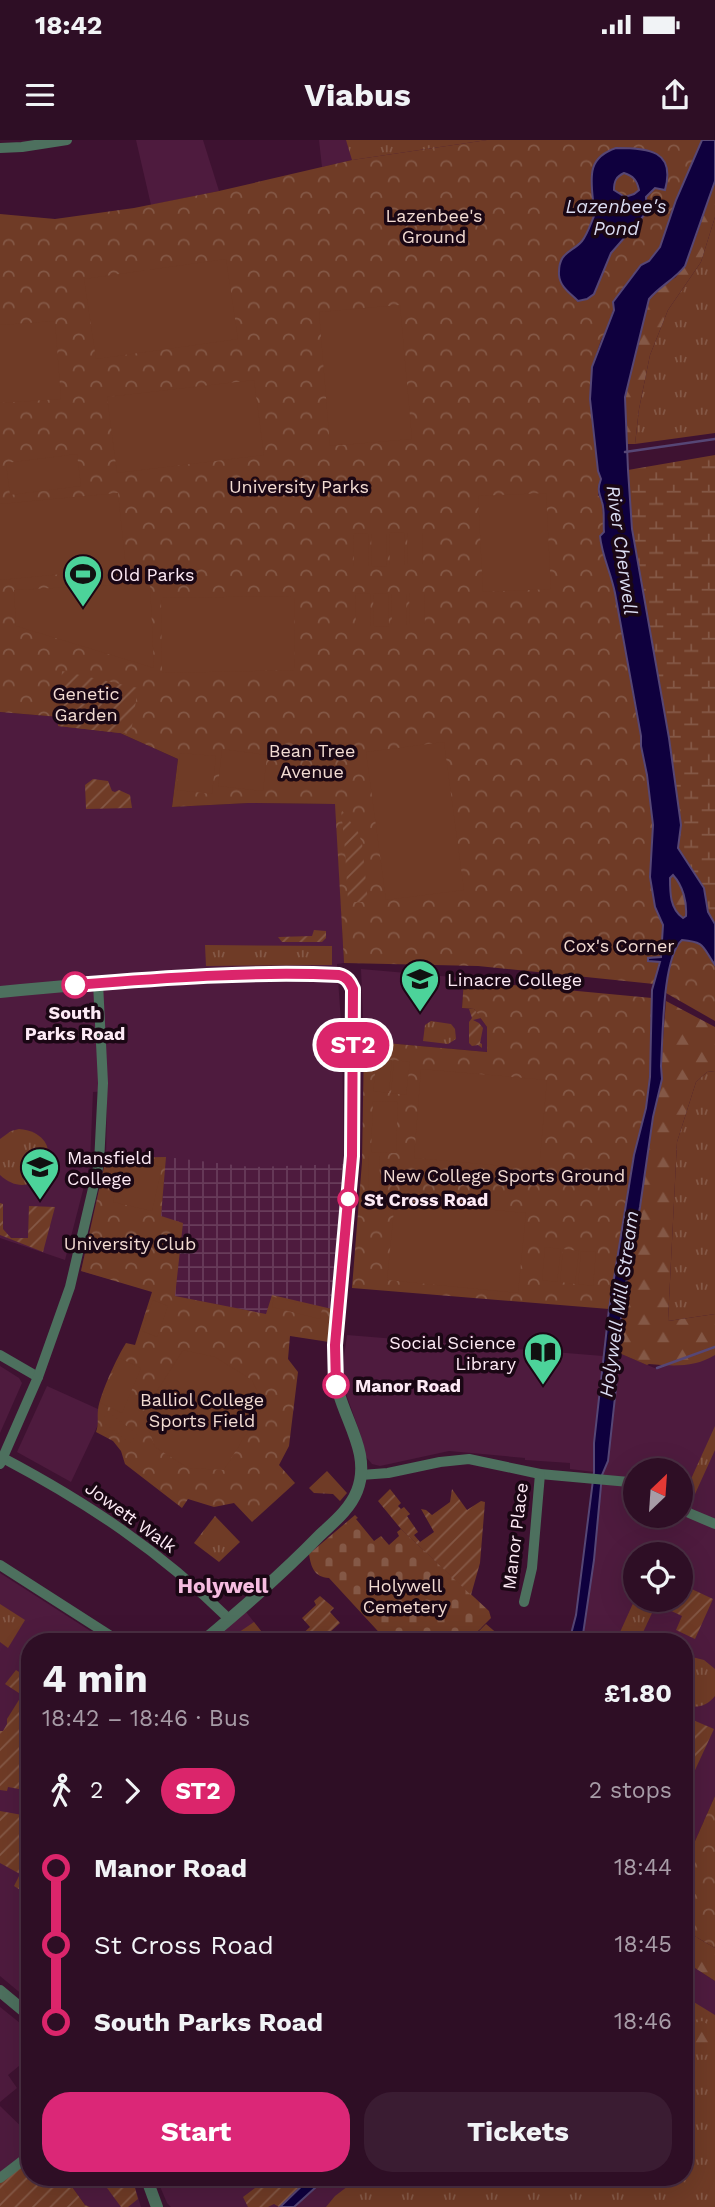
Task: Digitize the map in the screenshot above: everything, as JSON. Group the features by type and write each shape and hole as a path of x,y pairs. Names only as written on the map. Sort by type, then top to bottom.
{"street":[{"path":"0,148 67,140"},
{"path":"0,992 145,978 253,975 332,975 344,977 353,989 352,1156 335,1345 335,1379 339,1398 355,1434 361,1475 354,1499 346,1509 282,1573 213,1633"},
{"path":"1,1461 38,1377 70,1287 99,1163 103,1083 98,983"},
{"path":"0,1355 38,1377"},
{"path":"361,1475 469,1459 540,1474 623,1481"},
{"name":"Jowett Walk","path":"1,1461 73,1496 151,1549 229,1619"},
{"name":"Manor Place","path":"524,1602 532,1568 540,1474"},
{"path":"693,1515 715,1524"},
{"path":"0,1565 106,1633"},
{"path":"1,1993 21,2008"},
{"path":"0,2178 21,2162"},
{"path":"149,2186 157,2207"}],"shaded area":[{"path":"136,140 203,140 219,191 151,205"},
{"path":"319,140 487,140 322,167"},
{"path":"0,712 59,717 58,726 120,733 178,759 172,807 249,803 336,804 344,963 337,964 342,1037 344,1164 329,1342 81,1271 106,1158 107,1091 93,1092 90,1163 65,1260 0,1238"},
{"name":"Linacre College","path":"361,969 464,978 462,1008 474,1009 487,1027 487,1052 364,1041"},
{"path":"166,1157 251,1167 344,1164 332,1309 273,1296 266,1314 174,1296 161,1216"},
{"path":"347,1335 603,1356 594,1443 594,1472 570,1469 570,1463 449,1451 380,1466 372,1464 366,1457 345,1391 342,1372"},
{"path":"715,1348 715,1796 693,1846 693,1633 583,1633 602,1476 608,1461 619,1353 657,1369"},
{"path":"0,1366 19,1378 22,1383 0,1433"},
{"path":"47,1386 98,1409 98,1425 71,1482 17,1452"},
{"path":"0,1573 94,1633 21,1633 21,1994 0,1976"},
{"path":"246,1612 263,1633 219,1633"},
{"path":"693,1967 715,1981 715,2207 171,2207 160,2186 693,2186"},
{"path":"0,2007 21,2024 21,2064 8,2075 17,2088 0,2102"},
{"path":"0,2106 21,2126 21,2157 0,2174"},
{"path":"71,2186 135,2186 141,2207 90,2207 85,2205"}],"green space":[{"path":"346,140 487,140 352,160"},
{"name":"University Parks","path":"487,140 702,140 676,200 660,247 649,261 641,265 616,300 592,367 590,399 601,479 598,495 602,501 604,532 600,537 601,544 616,595 641,736 653,825 650,877 655,907 663,924 662,957 648,958 660,962 654,984 478,966 344,963 335,804 249,803 172,807 178,759 120,733 58,726 59,717 0,712 0,214 55,219 134,208 352,160"},
{"path":"715,181 715,217 701,262 668,310 650,355 635,444 627,444 625,397 649,299 676,277 696,237"},
{"path":"715,217 715,433 635,444 650,355 668,310 701,262"},
{"path":"226,259 238,339 96,359 84,279"},
{"path":"400,305 412,439 330,446 319,312"},
{"path":"55,321 61,399 0,403 0,325"},
{"path":"254,380 264,455 117,473 107,397"},
{"path":"77,454 81,486 10,495 6,463"},
{"path":"715,455 715,924 708,912 704,887 678,848 681,825 669,738 632,529 628,470"},
{"path":"118,493 126,568 0,580 0,504"},
{"path":"546,493 551,589 483,592 478,496"},
{"path":"404,532 405,566 390,566 389,533"},
{"path":"407,532 422,532 423,565 408,565"},
{"path":"368,533 369,567 354,567 353,534"},
{"path":"371,533 386,533 387,566 372,567"},
{"name":"Old Parks","path":"150,583 154,668 16,626 14,590"},
{"path":"409,592 424,592 425,625 410,625"},
{"path":"370,593 371,627 356,627 355,594"},
{"path":"388,593 389,626 374,627 373,594"},
{"path":"391,593 406,593 407,626 392,626"},
{"path":"294,596 295,670 162,673 161,598"},
{"name":"Genetic Garden","path":"62,671 138,688 131,732 58,726"},
{"path":"444,742 464,890 386,900 366,752"},
{"path":"222,749 267,755 263,791 218,786"},
{"path":"180,753 216,756 212,794 177,790"},
{"path":"93,779 108,781 112,791 119,790 130,795 132,808 86,809 85,785"},
{"path":"341,809 358,832 362,843 368,902 348,902"},
{"path":"674,875 685,900 686,916 683,918 675,910 672,900 670,878"},
{"path":"314,930 326,931 326,938 322,942 282,942 278,937 312,936"},
{"path":"682,940 698,941 702,944 715,965 715,1021 666,993 671,958"},
{"path":"205,945 332,946 332,965 206,966"},
{"name":"New College Sports Ground","path":"464,978 652,998 650,1077 646,1108 634,1155 609,1309 352,1288 362,1162 364,1041 487,1052 487,1027 474,1009 462,1008"},
{"path":"666,1001 715,1027 715,1071 707,1072 696,1082 677,1142 668,1321 715,1314 715,1355 691,1364 647,1365 619,1353 618,1348 630,1257 653,1117 662,1079"},
{"path":"469,1009 474,1009 481,1018 473,1020 483,1028 480,1043 482,1048 469,1043 469,1022 472,1018"},
{"path":"431,1021 451,1024 455,1029 456,1039 448,1044 423,1041 425,1025"},
{"path":"377,1058 392,1060 389,1093 373,1091"},
{"path":"394,1060 410,1062 406,1095 391,1093"},
{"path":"421,1069 547,1080 539,1169 414,1158"},
{"path":"715,1071 715,1314 668,1321 677,1142 696,1082 707,1072"},
{"path":"373,1101 398,1102 396,1153 371,1152"},
{"path":"19,1129 36,1134 46,1144 49,1156 46,1168 39,1178 28,1184 15,1184 0,1175 0,1139"},
{"path":"369,1155 380,1155 379,1189 368,1189"},
{"name":"Balliol College Sports Field","path":"166,1157 161,1216 183,1223 175,1296 266,1314 272,1295 332,1309 329,1342 290,1336 288,1359 298,1372 289,1446 279,1465 295,1483 252,1522 234,1503 214,1507 188,1499 182,1508 125,1464 121,1451 113,1441 96,1432 99,1403 105,1385 126,1343 135,1345 152,1292 81,1271 106,1158"},
{"path":"122,1158 162,1167 152,1211 113,1202"},
{"path":"395,1200 526,1213 518,1293 387,1280"},
{"path":"0,1203 3,1204 3,1229 11,1238 28,1238 29,1206 55,1207 43,1252 0,1235"},
{"path":"545,1247 561,1249 557,1282 542,1280"},
{"path":"563,1249 579,1251 575,1284 560,1282"},
{"path":"581,1251 596,1252 593,1286 578,1284"},
{"path":"274,1297 322,1309 320,1319 272,1307"},
{"path":"153,1300 168,1306 157,1337 142,1331"},
{"path":"183,1350 215,1357 252,1380 264,1405 224,1470 188,1468 155,1447 143,1413"},
{"path":"119,1358 141,1368 122,1413 100,1403"},
{"path":"108,1412 137,1434 130,1443 101,1421"},
{"path":"715,1426 715,1450 695,1494 693,1475"},
{"path":"327,1471 347,1493 340,1501 333,1494 314,1493 309,1488"},
{"path":"390,1489 401,1503 398,1506 401,1509 404,1507 410,1514 407,1516 418,1532 414,1535 420,1542 434,1532 421,1509 432,1515 450,1502 452,1489 467,1510 481,1501 485,1502 480,1563 471,1595 401,1529 378,1501"},
{"name":"Holywell Cemetery","path":"355,1515 374,1541 381,1536 389,1545 399,1536 397,1532 401,1529 489,1611 491,1618 476,1633 380,1633 329,1578 314,1570 309,1554"},
{"path":"215,1516 240,1542 219,1562 194,1543"},
{"path":"693,1590 713,1599 695,1639 693,1633 676,1630 682,1616 674,1612 693,1612"},
{"path":"320,1596 334,1608 330,1612 340,1623 329,1633 303,1633 310,1627 302,1618 316,1605 314,1601"},
{"path":"0,1604 25,1620 8,1648 0,1642"},
{"path":"629,1612 652,1612 643,1633 620,1633"},
{"path":"254,1622 263,1633 238,1633"},
{"path":"486,1624 497,1633 477,1633"},
{"path":"693,1657 704,1660 715,1669 715,1696 693,1707"},
{"path":"16,1670 21,1673 21,1694 5,1684"},
{"path":"21,1697 21,1789 8,1787 7,1791 0,1790 0,1731 3,1731"},
{"path":"693,1720 714,1729 693,1774"},
{"path":"715,1796 715,1948 693,1935 693,1846"},
{"path":"0,1811 21,1815 21,1890 14,1886 20,1874 0,1863"},
{"path":"693,1935 715,1948 715,1981 693,1967"},
{"path":"693,2002 715,2015 715,2207 326,2207 348,2186 693,2186"},
{"path":"702,2021 712,2030 715,2053 704,2055 693,2051 693,2024"},
{"path":"21,2166 21,2186 71,2186 85,2205 90,2207 0,2207 0,2183"},
{"path":"106,2186 134,2186 138,2199 128,2207 121,2207"},
{"path":"258,2186 301,2186 279,2207 274,2204 268,2207 248,2207 243,2197"}],"water":[{"path":"702,140 715,140 715,181 685,266 649,299 625,397 632,529 669,738 681,825 678,848 704,888 708,912 715,924 715,965 700,944 682,940 675,949 667,980 662,1079 653,1117 620,1325 608,1461 602,1475 594,1560 583,1633 571,1633 576,1615 594,1472 594,1443 609,1309 634,1155 646,1108 650,1077 652,990 660,962 648,961 648,958 661,957 663,925 655,907 650,877 653,825 641,736 615,593 600,536 604,532 604,513 599,491 601,479 590,399 592,367 614,310 613,302 641,265 649,261 660,247 676,200","holes":["673,875 682,889 686,916 683,918 673,905 670,878"]},
{"name":"Lazenbee's Pond","path":"616,148 628,148 657,154 666,167 665,190 655,188 646,197 647,212 611,253 594,294 578,301 561,283 559,267 563,257 586,236 594,216 593,168 607,152","holes":["624,173 636,181 639,190 625,197 614,190 617,178"]},
{"path":"302,2186 317,2186 294,2207 280,2207"}],"waterway":[{"path":"625,452 715,439"},
{"path":"657,1368 715,1347"}],"bus line":[{"name":"ST2","path":"75,985 145,978 253,975 339,975 351,983 352,1156 335,1345 336,1385"}],"place":[{"name":"Old Parks","path":"83,608"},
{"name":"South Parks Road","path":"75,985"},
{"name":"Linacre College","path":"420,1013"},
{"name":"St Cross Road","path":"348,1199"},
{"name":"Mansfield College","path":"40,1201"},
{"name":"Manor Road","path":"336,1385"},
{"name":"Social Science Library","path":"543,1386"}],"district":[{"name":"Holywell","path":"223,1585"}],"park label":[{"name":"Lazenbee's Ground","path":"434,225"},
{"name":"Bean Tree Avenue","path":"312,760"},
{"name":"Cox's Corner","path":"619,945"},
{"name":"University Club","path":"130,1243"}],"water label":[{"name":"River Cherwell","path":"622,550"},
{"name":"Holywell Mill Stream","path":"619,1304"}]}
